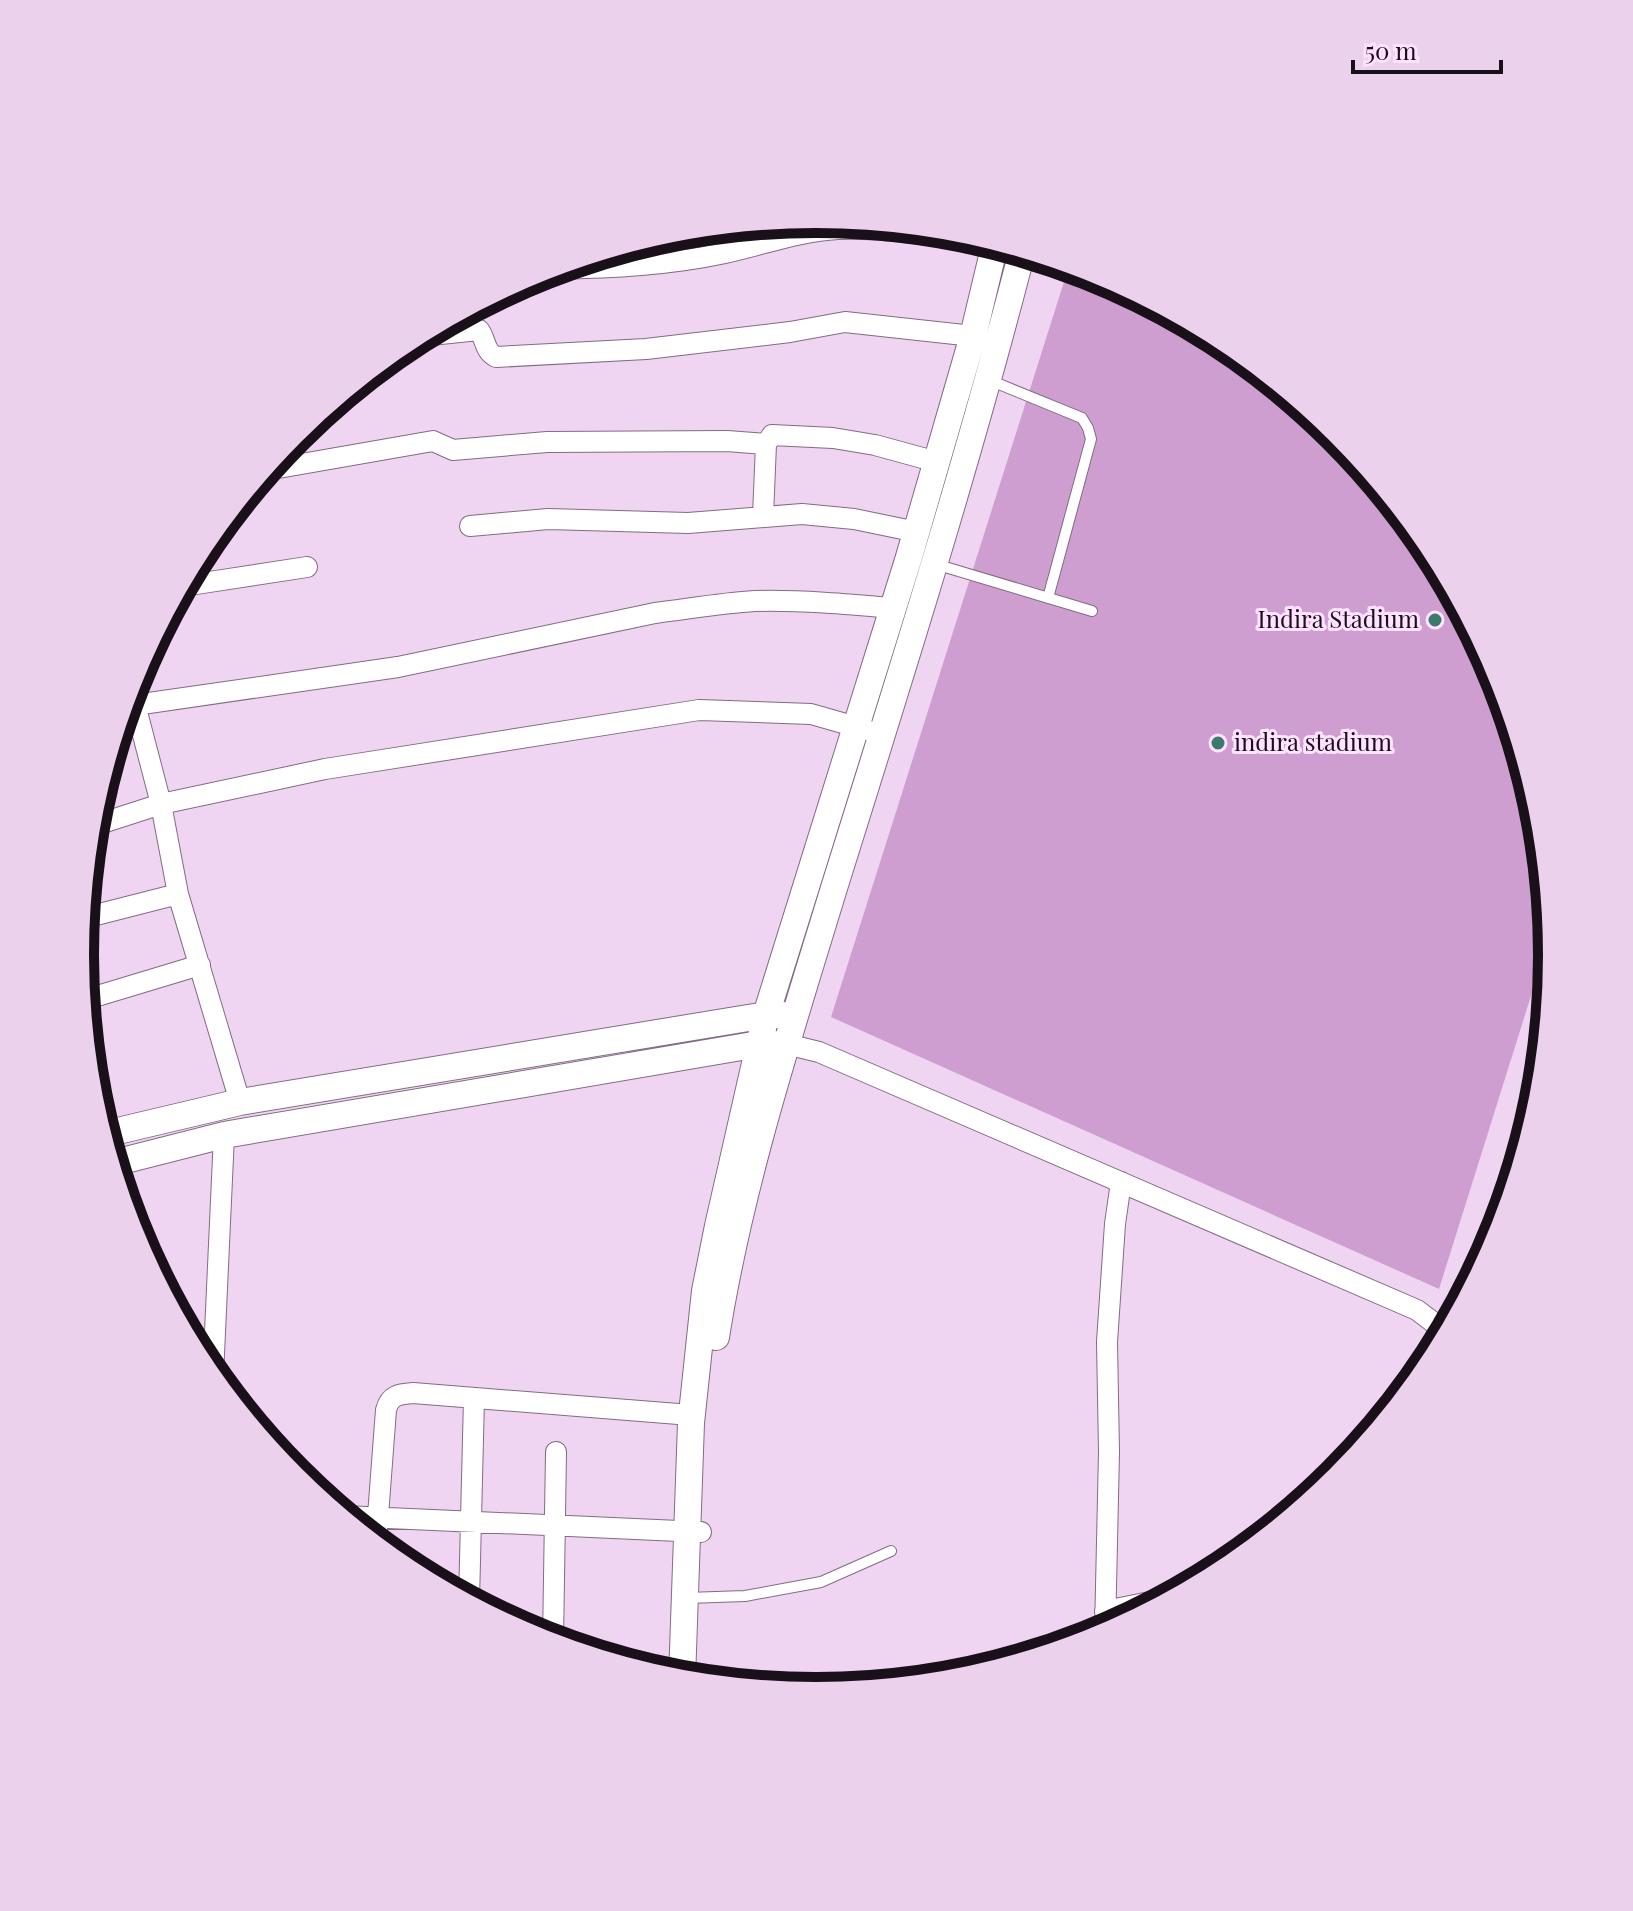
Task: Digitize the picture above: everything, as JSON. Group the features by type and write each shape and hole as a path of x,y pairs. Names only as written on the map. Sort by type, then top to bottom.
{"street":[{"path":"616,262 674,262 723,253 782,234"},
{"path":"723,253 725,239"},
{"path":"694,1532 691,1415 705,1291 759,1044 892,608 922,560 917,532 973,336 992,255"},
{"path":"684,1665 694,1532 716,1333 754,1162 786,1044 882,735 922,560 989,380 1019,263"},
{"path":"450,333 479,330 484,335 486,348 496,357 646,349 790,332 845,322 973,336"},
{"path":"763,516 766,444 767,439 778,434 875,445 937,462"},
{"path":"285,467 433,441 453,450 547,442 727,441 766,444"},
{"path":"470,526 548,519 688,523 763,516 828,515 917,532"},
{"path":"197,584 307,567"},
{"path":"142,696 398,667 696,607 753,601 892,608"},
{"path":"107,822 161,804 325,769 699,710 811,714 882,735"},
{"path":"137,711 161,804 178,894 240,1102"},
{"path":"96,915 178,894"},
{"path":"96,996 200,965"},
{"path":"116,1131 240,1102 766,1015 796,1015"},
{"path":"124,1160 224,1135 759,1044 786,1044 819,1052 1121,1182 1417,1310 1437,1325"},
{"path":"214,1354 224,1135"},
{"path":"1105,1617 1109,1452 1107,1342 1121,1182"},
{"path":"377,1529 386,1410 390,1399 398,1394 691,1415"},
{"path":"469,1589 474,1398"},
{"path":"553,1628 556,1452"},
{"path":"362,1517 694,1532"},
{"path":"691,1598 695,1667"},
{"path":"1105,1611 1129,1606"}],"lane":[{"path":"989,380 1082,418 1091,439 1048,598"},
{"path":"922,560 1092,611"},
{"path":"691,1598 745,1596 821,1582 891,1551"}],"shaded area":[{"name":"indira stadium","path":"1065,277 1136,308 1218,355 1293,412 1327,445 1360,479 1417,554 1464,636 1501,723 1525,815 1533,861 1538,972 1439,1289 831,1017"}],"place":[{"name":"Indira Stadium","path":"1435,620"},
{"name":"indira stadium","path":"1218,743"}]}
